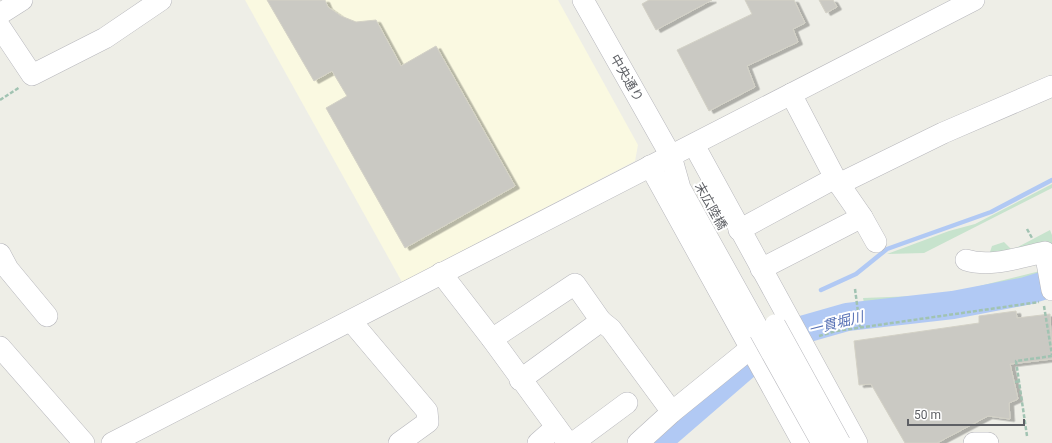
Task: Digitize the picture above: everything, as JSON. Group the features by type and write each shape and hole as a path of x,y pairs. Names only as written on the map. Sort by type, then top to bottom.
{"street":[{"path":"0,14 22,0"},
{"path":"0,27 32,75 105,38 161,0"},
{"name":"中央通り","path":"583,0 671,156"},
{"path":"112,443 974,0"},
{"path":"739,230 837,181 1052,86"},
{"path":"791,94 837,181 862,217 876,242"},
{"path":"694,145 761,269 775,340 804,443"},
{"name":"末広陸橋","path":"671,156 680,188 840,443"},
{"path":"650,166 775,340 857,443"},
{"path":"761,269 862,217"},
{"path":"966,260 977,264 1045,252 1052,290"},
{"path":"0,254 8,269 47,316"},
{"path":"441,273 492,339 520,380 562,435 538,443"},
{"path":"492,339 575,284 601,321 611,329 672,412"},
{"path":"351,321 427,411 428,422 399,443"},
{"path":"520,380 601,321"},
{"path":"638,443 672,412 775,340"},
{"name":"末広陸橋","path":"775,340 822,443"},
{"path":"0,347 84,443"},
{"path":"573,443 627,403"},
{"path":"974,443 988,443"}],"path":[{"path":"0,100 28,82 32,75"},
{"path":"855,289 855,299 860,327"},
{"path":"775,340 1043,301 1052,355 1016,361 1027,436"},
{"path":"1015,382 1020,381"}],"shaded area":[{"path":"245,0 558,0 638,145 635,161 402,282"},
{"path":"1052,184 1052,188 924,253 887,254 949,231 975,224"},
{"path":"1050,230 1052,235 1052,244 1047,247 1004,256 990,252 992,246 1004,242 1012,250"},
{"path":"1052,268 1052,277 1025,286 1013,285 983,293 933,301 864,303 863,298 943,295"}],"building":[{"path":"267,0 325,0 328,7 341,16 356,22 376,20 401,66 436,46 515,186 405,248 326,108 347,96 332,71 314,81"},
{"path":"649,0 712,0 656,30 642,4"},
{"path":"745,0 794,0 805,23 793,29 798,42 747,66 755,87 709,111 677,50 752,14"},
{"path":"819,0 833,0 837,7 826,13"},
{"path":"1016,311 1017,318 1050,314 1052,359 1010,364 1018,399 1009,403 1010,419 988,416 937,443 905,443 871,384 859,385 854,341 979,323 979,316"}],"waterway":[{"path":"821,290 856,274 887,249 991,212 1052,180"},
{"name":"一貫堀川","path":"656,443 751,361 805,329 847,317 953,305 1026,291 1052,283"}]}
